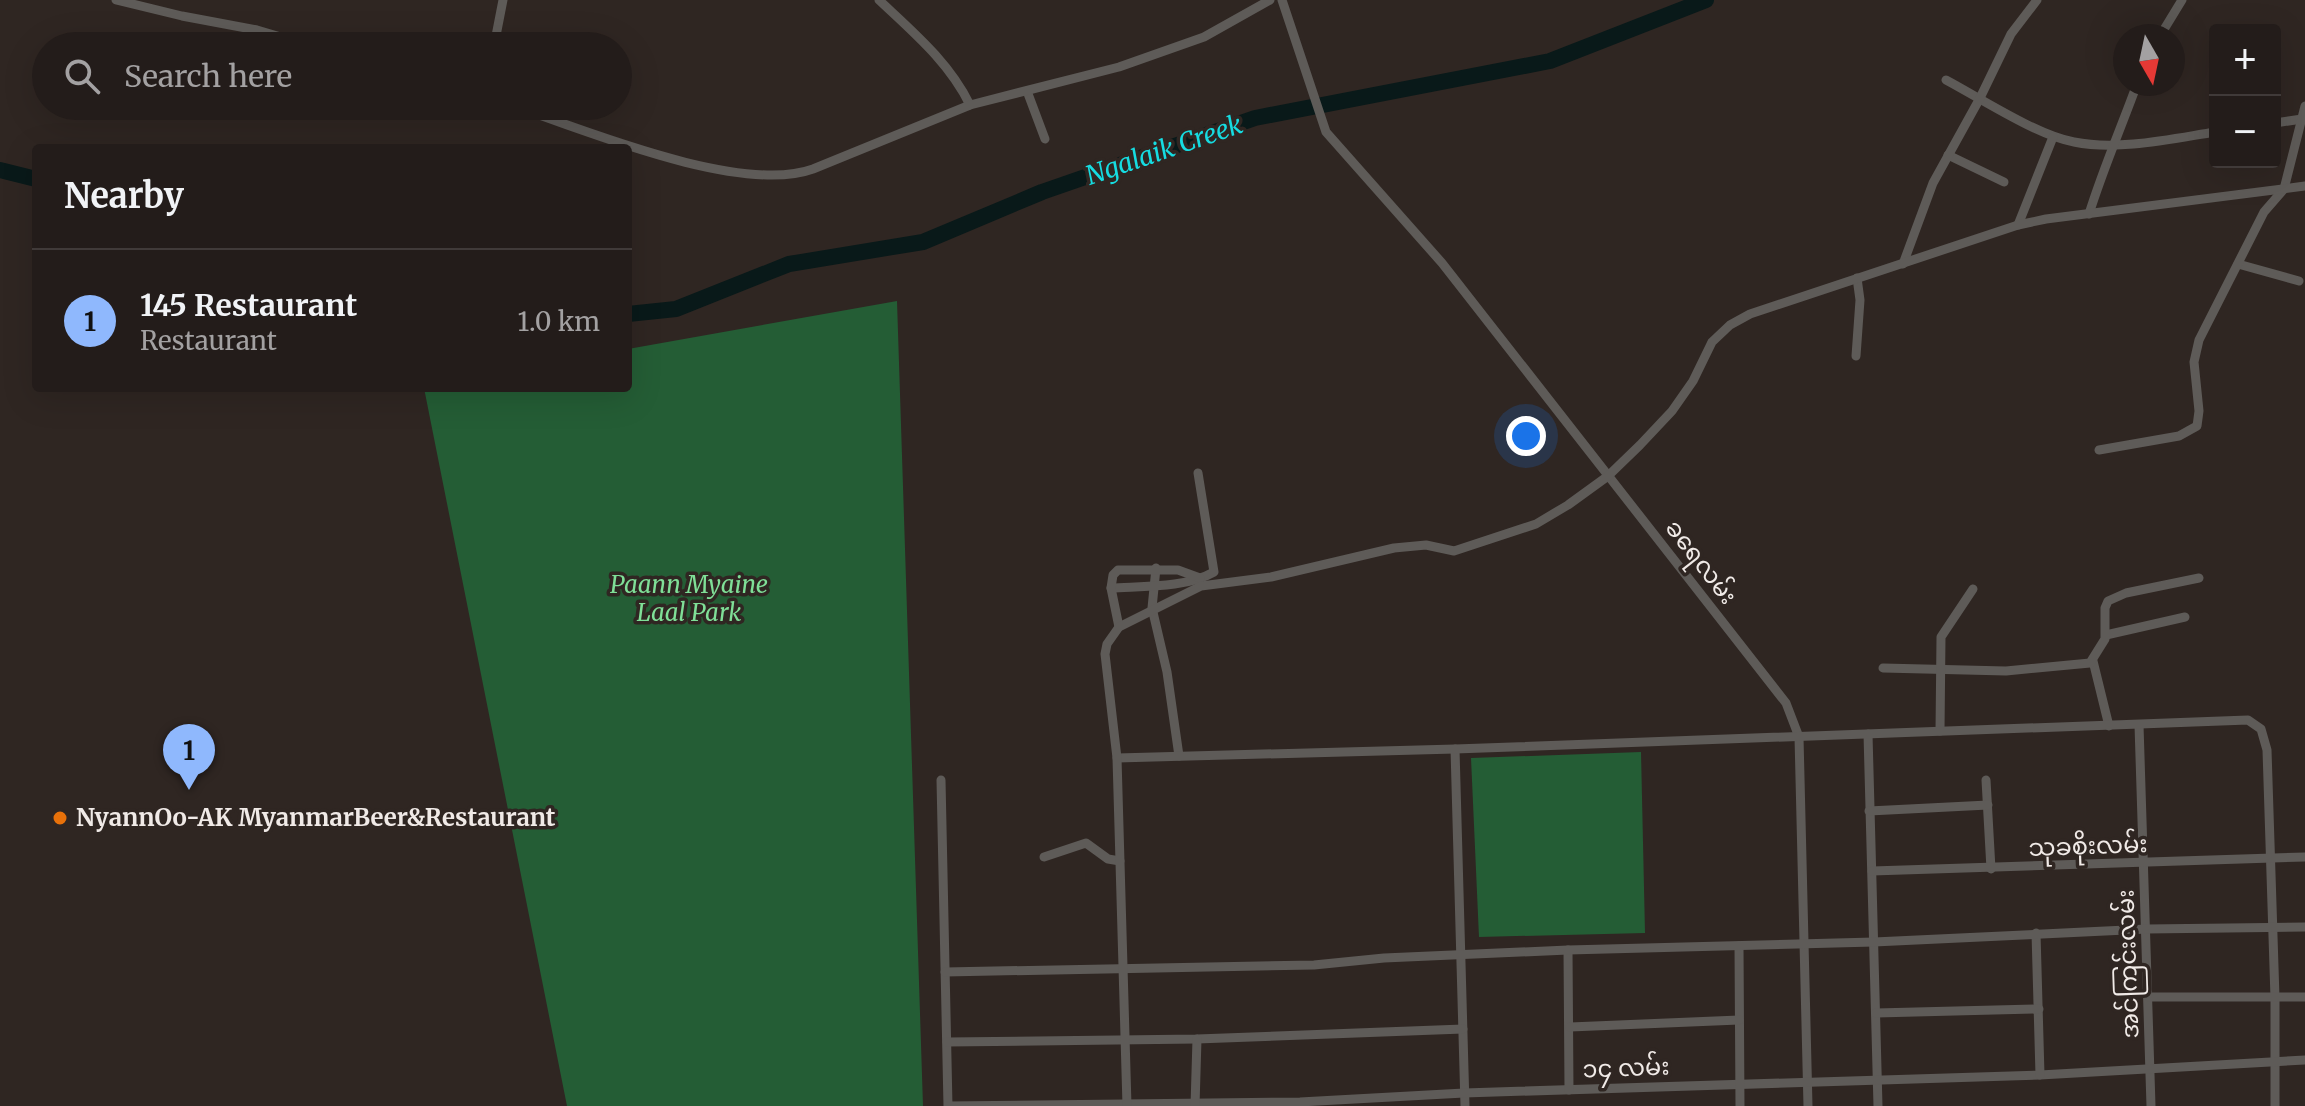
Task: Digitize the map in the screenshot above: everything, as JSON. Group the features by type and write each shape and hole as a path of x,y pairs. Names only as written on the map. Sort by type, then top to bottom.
{"street":[{"path":"116,0 264,32"},
{"path":"497,32 503,0"},
{"path":"879,0 937,54 970,105"},
{"path":"632,148 704,166 769,177 788,176 813,169 970,105 1119,67 1204,37 1270,0"},
{"name":"ခရေလမ်း","path":"1282,0 1326,132 1442,263 1786,703 1799,737 1808,1106"},
{"path":"1903,264 1933,183 2011,34 2037,0"},
{"path":"2167,24 2182,0"},
{"path":"1946,80 2053,137 2075,143 2115,144 2209,133"},
{"path":"1027,91 1045,139"},
{"path":"2089,214 2107,156 2115,144 2133,96"},
{"path":"2099,450 2179,436 2197,426 2199,411 2194,362 2199,340 2264,212 2284,189 2305,106"},
{"path":"2281,122 2302,119"},
{"path":"554,120 622,144"},
{"path":"2018,225 2053,137"},
{"path":"1948,155 2004,182"},
{"path":"1111,588 1271,577 1394,548 1426,545 1454,551 1536,524 1608,476 1672,411 1719,333 1750,314 2018,225 2305,186"},
{"path":"2238,264 2299,281"},
{"path":"1856,356 1860,300 1857,278"},
{"path":"1127,1104 1117,758 1105,654 1107,644 1119,627 1200,582 1215,568 1198,473"},
{"path":"1156,568 1152,608 1167,672 1179,756"},
{"path":"1119,627 1111,588 1113,575 1118,570 1178,570 1200,582"},
{"path":"1883,668 2006,671 2086,664 2093,661 2106,635 2105,608 2111,598 2199,578"},
{"path":"1940,731 1941,637 1973,589"},
{"path":"2106,635 2185,617"},
{"path":"2093,661 2109,726"},
{"path":"1117,758 2248,720 2265,738 2267,750 2272,859 2275,1106"},
{"name":"အင်ကြင်းလမ်း","path":"2139,725 2151,1106"},
{"path":"1868,734 1878,1106"},
{"path":"1455,749 1465,1106"},
{"path":"941,780 948,1106"},
{"path":"1986,780 1991,869"},
{"path":"1869,811 1988,805"},
{"path":"1044,857 1086,843 1108,859 1120,861"},
{"name":"သုခစိုးလမ်း","path":"1872,871 2305,857"},
{"path":"945,972 1314,965 1384,958 1568,950 1874,942 2147,929 2305,927"},
{"path":"2036,933 2040,1075"},
{"path":"1739,946 1740,1106"},
{"path":"1568,950 1569,1090"},
{"path":"2149,997 2305,997"},
{"path":"1876,1013 2039,1009"},
{"path":"1570,1027 1739,1020"},
{"path":"947,1042 1197,1039 1463,1029"},
{"path":"1195,1104 1197,1039"},
{"name":"၁၄ လမ်း","path":"948,1106 1300,1104 1464,1093 2040,1075 2305,1060"}],"green space":[{"name":"Paann Myaine Laal Park","path":"897,301 923,1106 567,1106 425,392 632,392 632,348"},
{"path":"1641,752 1645,933 1479,937 1471,758"}],"waterway":[{"name":"Ngalaik Creek","path":"632,314 676,309 789,264 923,242 1042,192 1255,118 1550,61 1706,0"},
{"name":"Ngalaik Creek","path":"0,170 32,178"}],"place":[{"name":"145 Restaurant","path":"189,790"},
{"name":"NyannOo-AK MyanmarBeer&Restaurant","path":"60,818"}]}
